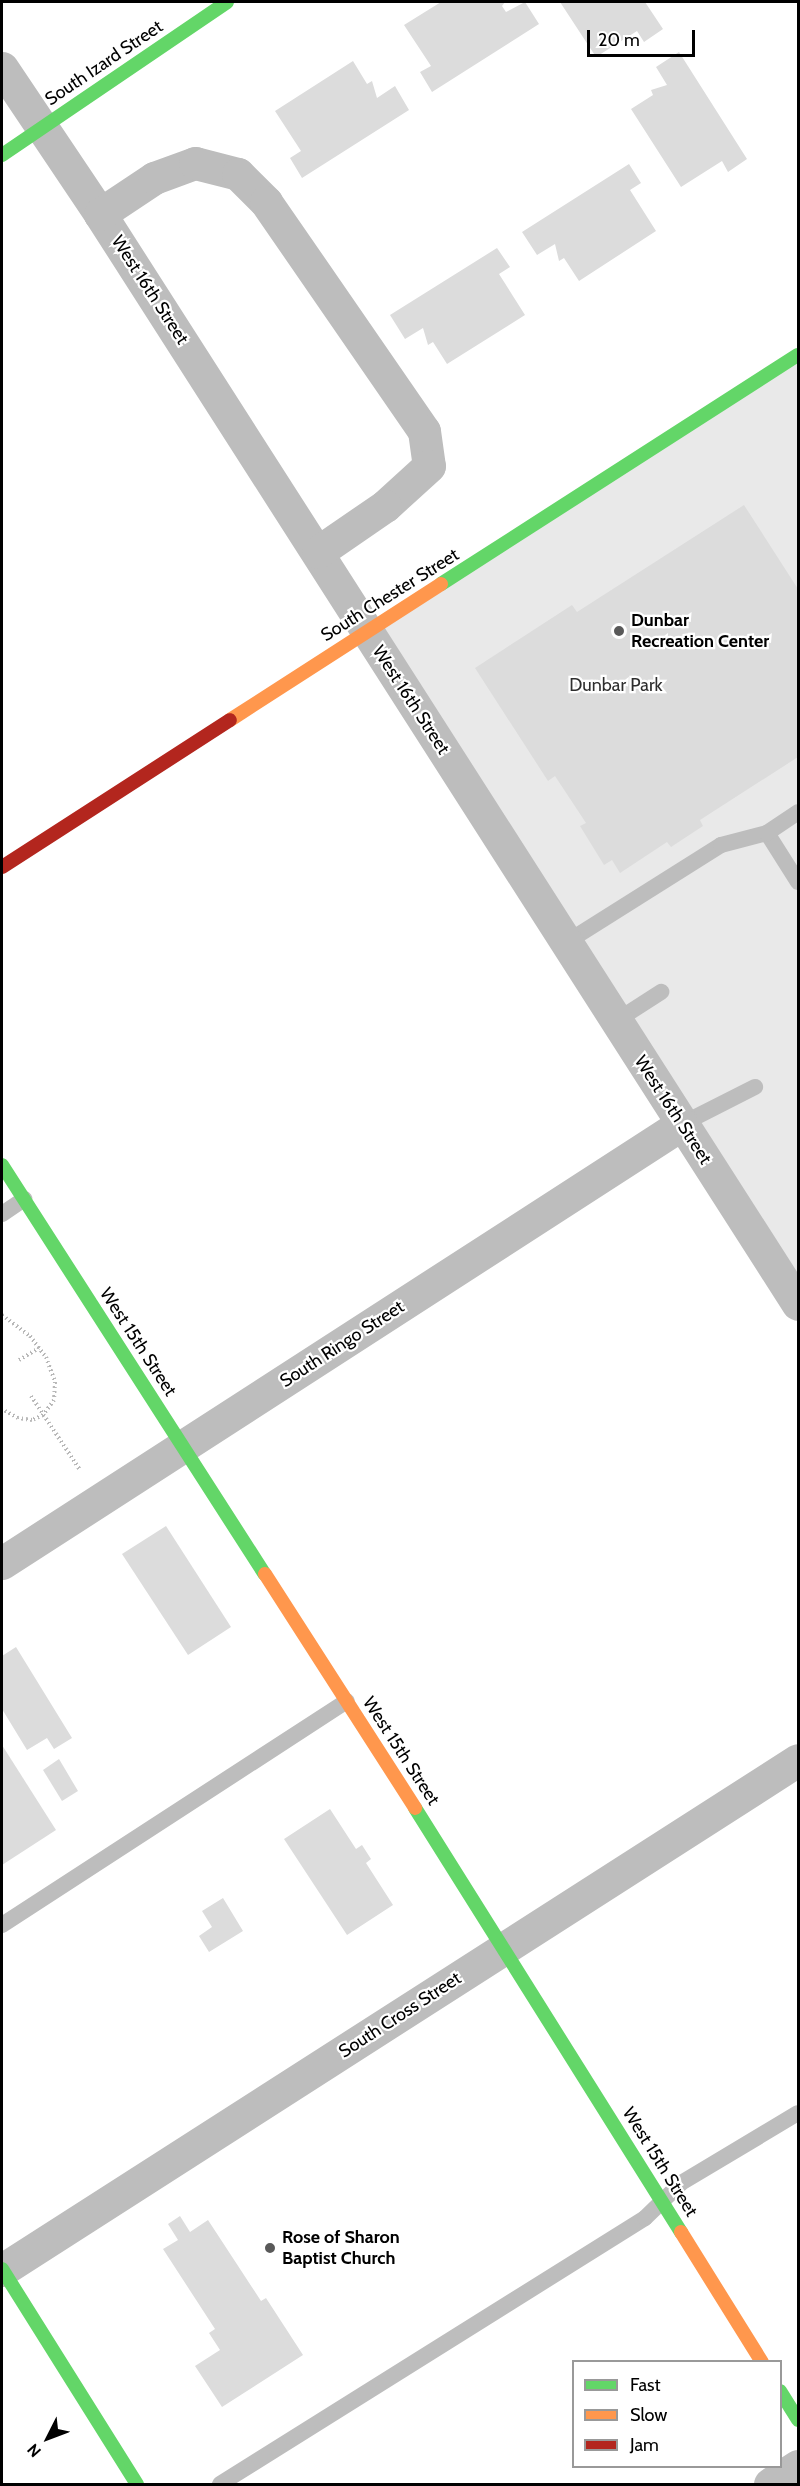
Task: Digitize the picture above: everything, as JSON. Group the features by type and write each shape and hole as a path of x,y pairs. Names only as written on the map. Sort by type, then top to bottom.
{"street":[{"name":"South Izard Street","path":"2,155 227,2"},
{"name":"West 16th Street","path":"2,68 40,128 100,214 318,552 366,631 798,1304"},
{"path":"100,214 154,178 195,164 238,174 266,202 424,431 429,466 385,506 318,552"},
{"name":"South Chester Street","path":"2,867 798,355"},
{"name":"South Ringo Street","path":"2,1563 682,1124"},
{"name":"West 15th Street","path":"2,1165 505,1948 761,2360"},
{"name":"South Cross Street","path":"2,2270 798,1760"},
{"path":"2,2270 138,2484"},
{"path":"782,2394 798,2420"},
{"path":"770,2484 798,2466"}],"lane":[{"path":"567,942 721,844 766,833 798,812"},
{"path":"766,833 798,882"},
{"path":"616,1021 661,992"},
{"path":"682,1124 755,1087"},
{"path":"2,1214 24,1199"},
{"path":"2,1925 347,1701"},
{"path":"220,2484 645,2218 681,2183 798,2113"}],"path":[{"path":"2,1315 12,1320 39,1348 55,1382 54,1400 43,1415 32,1420 18,1419 2,1409"},
{"path":"19,1360 39,1348"},
{"path":"31,1396 81,1471"}],"green space":[{"name":"Dunbar Park","path":"798,352 798,1301 366,631"}],"building":[{"path":"441,2 505,2 502,6 506,12 525,2 539,24 432,92 420,72 431,66 404,25"},
{"path":"560,2 645,2 663,29 644,42 637,31 596,57"},
{"path":"679,52 747,159 728,172 722,161 681,187 631,109 653,95 651,90 667,85 656,67"},
{"path":"353,61 367,84 372,81 377,98 395,86 409,110 302,178 290,158 301,151 275,111"},
{"path":"629,164 641,183 630,190 656,231 579,281 564,258 559,261 555,244 537,255 522,232"},
{"path":"497,248 510,267 499,274 525,315 447,364 433,342 428,345 423,328 405,339 390,315"},
{"path":"744,505 798,589 798,757 700,820 703,826 671,847 667,842 620,873 612,860 604,865 580,826 586,823 555,776 548,781 475,668 572,605 577,612"},
{"path":"166,1526 231,1627 188,1655 122,1554"},
{"path":"16,1647 72,1738 54,1749 47,1738 27,1750 2,1709 2,1656"},
{"path":"2,1745 56,1830 2,1865"},
{"path":"59,1759 78,1791 62,1801 43,1770"},
{"path":"330,1809 356,1849 362,1845 371,1859 366,1863 393,1905 347,1935 284,1839"},
{"path":"223,1898 243,1931 209,1952 199,1936 212,1927 202,1911"},
{"path":"180,2216 190,2232 208,2220 261,2301 266,2298 303,2355 222,2407 195,2366 220,2350 209,2333 215,2329 163,2249 178,2240 168,2224"}],"traffic: fast":[{"path":"2,155 227,2"},
{"path":"441,584 798,355"},
{"path":"2,1165 265,1574"},
{"path":"415,1808 681,2232"},
{"path":"2,2269 137,2484"},
{"path":"782,2394 798,2420"}],"traffic: slow":[{"path":"230,720 441,584"},
{"path":"265,1574 415,1808"},
{"path":"681,2232 761,2360"}],"traffic: jam":[{"path":"2,867 230,720"}],"place":[{"name":"Dunbar Recreation Center","path":"619,631"},
{"name":"Rose of Sharon Baptist Church","path":"270,2248"}]}
